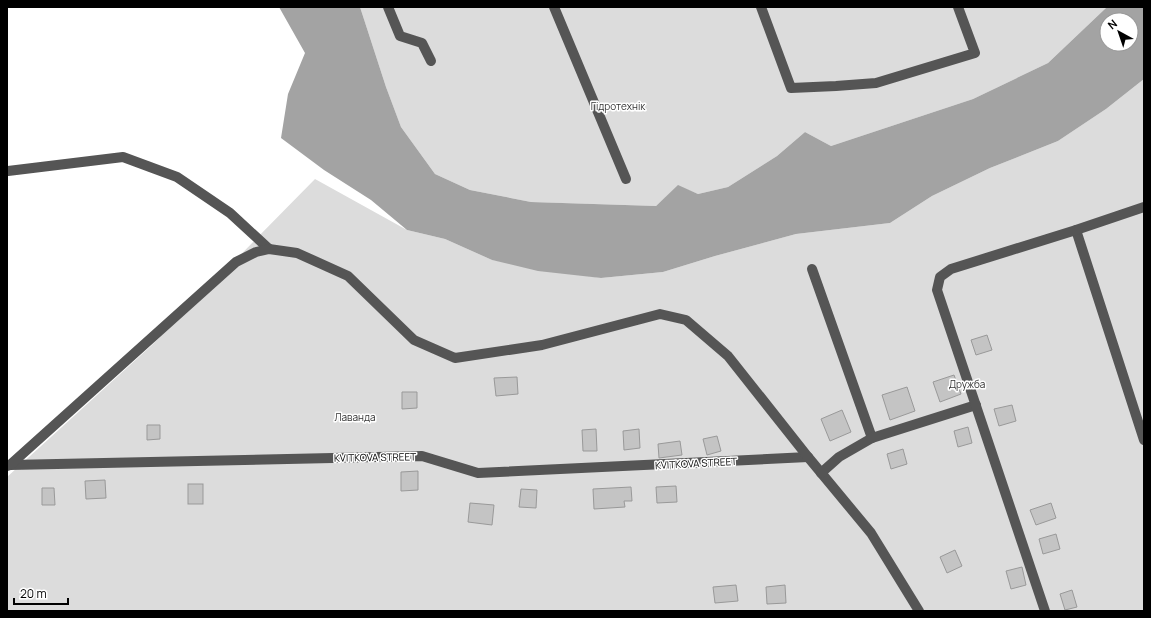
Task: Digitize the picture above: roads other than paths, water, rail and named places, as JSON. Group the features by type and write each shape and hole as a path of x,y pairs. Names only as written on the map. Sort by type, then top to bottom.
{"street":[{"path":"388,7 400,36 422,43 431,61"},
{"path":"554,7 626,178"},
{"path":"761,7 791,88 876,83 975,53 958,7"},
{"path":"8,171 123,157 177,177 230,213 269,249"},
{"path":"1045,611 937,290 940,277 951,269 1144,207"},
{"path":"1076,230 1144,440"},
{"path":"9,466 236,262 256,252 269,249 297,253 348,276 414,340 455,358 542,345 660,314 686,320 728,356 808,457 871,533 919,611"},
{"path":"812,269 872,438"},
{"path":"821,473 839,457 872,438 976,405"},
{"name":"KVITKOVA STREET","path":"9,466 422,456 478,473 808,457"}],"park label":[{"name":"Гідротехнік","path":"618,106"},
{"name":"Дружба","path":"967,384"},
{"name":"Лаванда","path":"355,417"}]}
